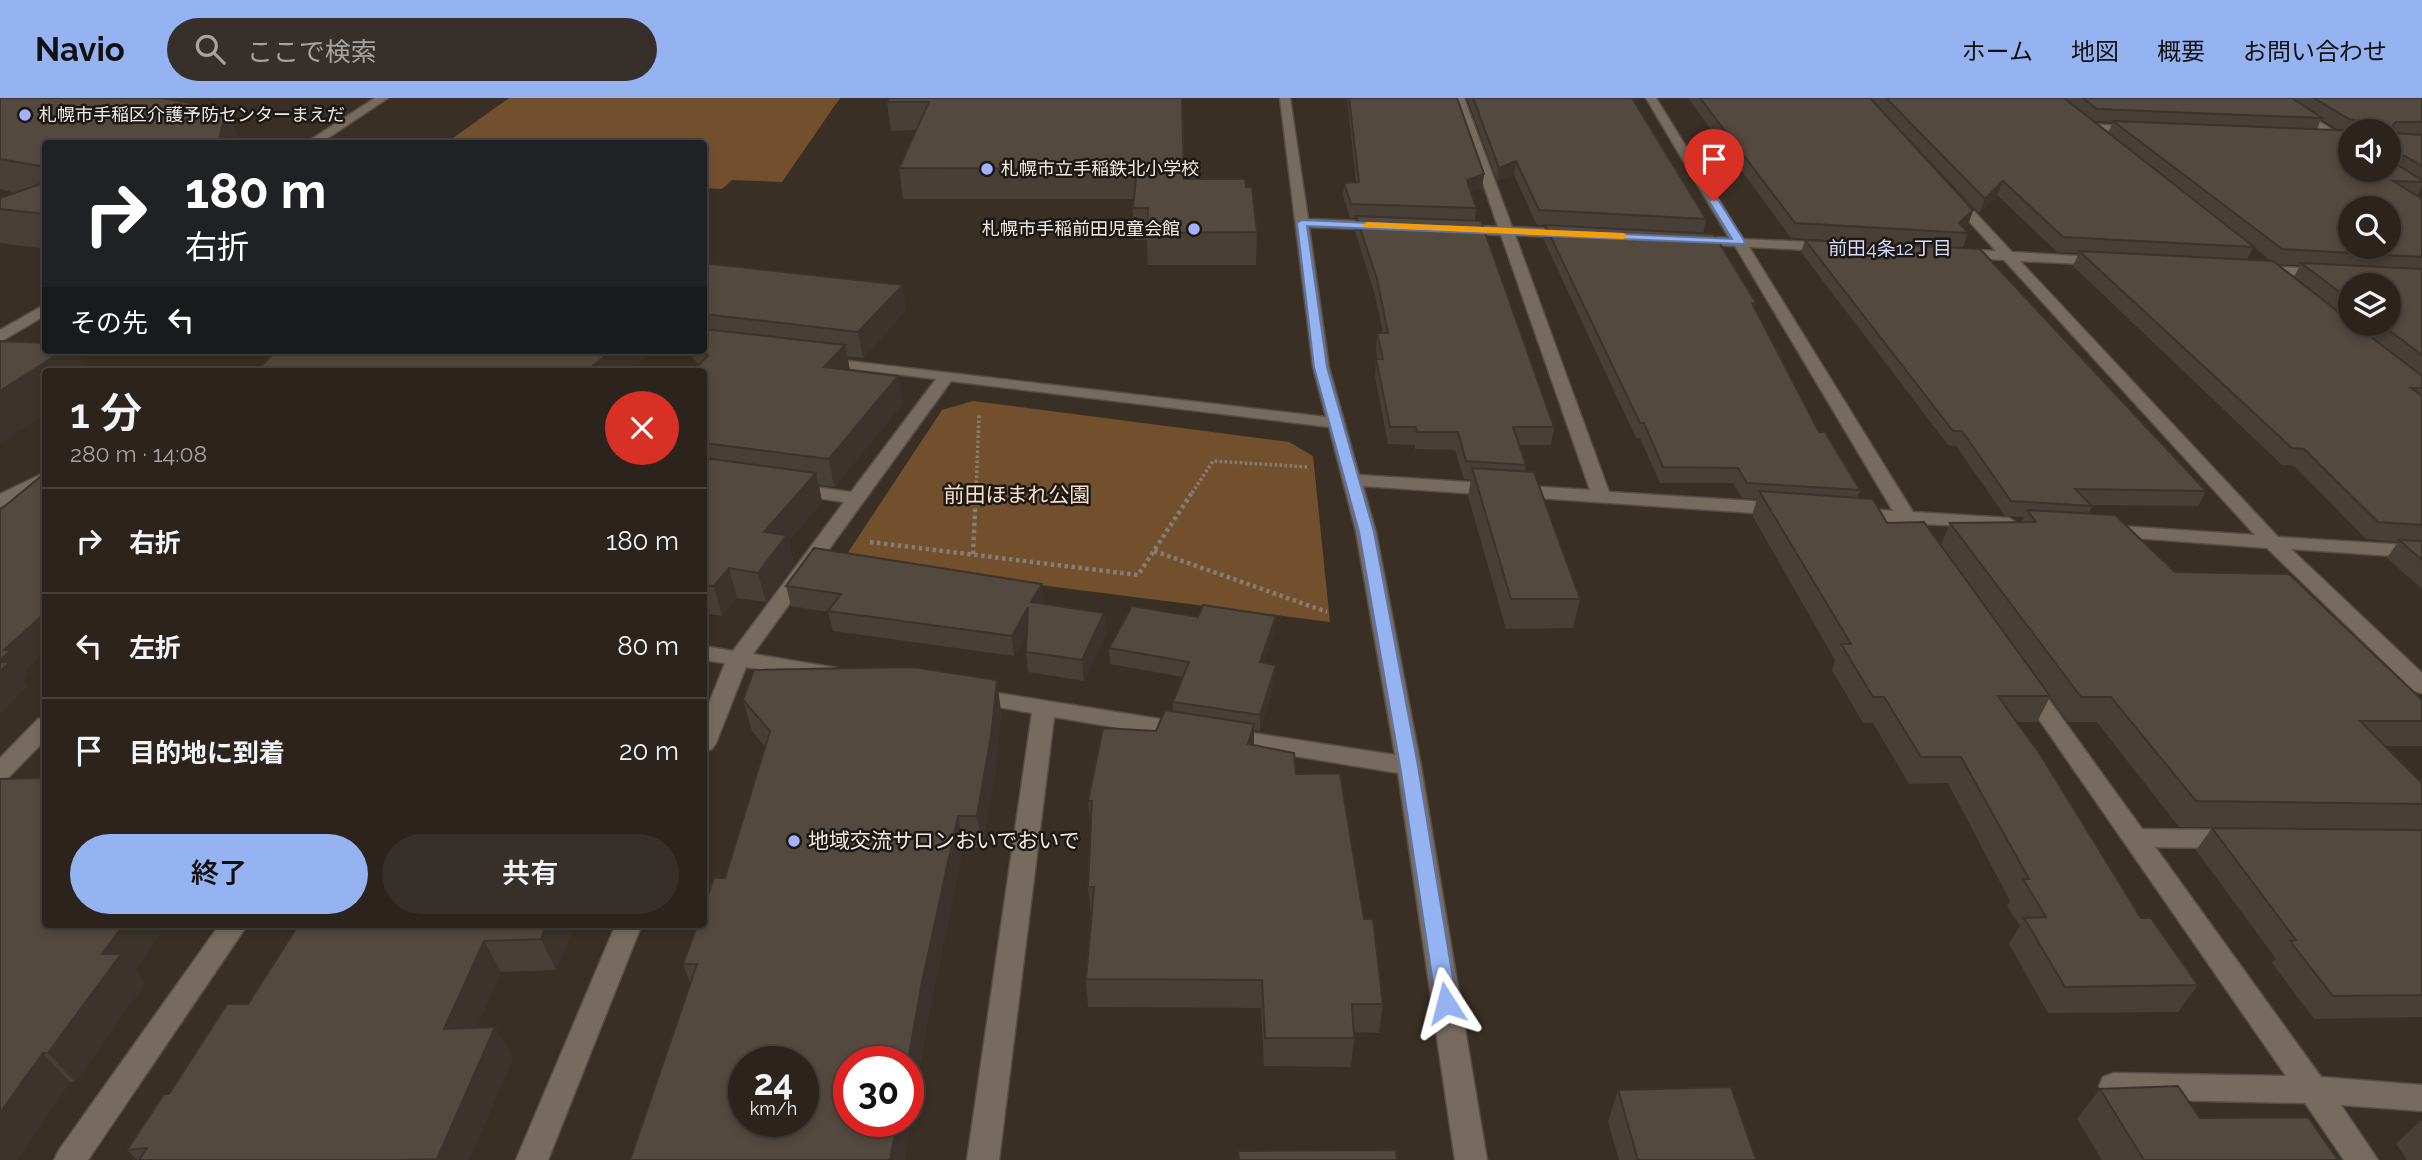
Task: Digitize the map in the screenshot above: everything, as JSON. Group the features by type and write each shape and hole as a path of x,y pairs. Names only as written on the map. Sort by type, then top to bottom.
{"street":[{"path":"316,140 383,98"},
{"path":"1285,98 1321,367 1366,532 1409,766 1471,1160"},
{"path":"1459,98 1601,496"},
{"path":"1651,98 1907,517 1938,562"},
{"path":"2275,98 2338,135"},
{"path":"2110,144 2084,124 2158,131"},
{"path":"2311,137 2338,139"},
{"path":"1944,187 2272,542 2422,686"},
{"path":"1302,223 1397,226"},
{"path":"1438,228 1588,234"},
{"path":"1671,239 1847,247"},
{"path":"1941,252 2118,262"},
{"path":"2249,254 2292,288"},
{"path":"2242,269 2338,274"},
{"path":"0,337 42,311"},
{"path":"798,358 1336,423"},
{"path":"707,736 738,659 946,376"},
{"path":"0,501 42,479"},
{"path":"1352,480 1796,510"},
{"path":"772,486 854,498"},
{"path":"1837,513 2028,526"},
{"path":"2082,529 2422,552"},
{"path":"707,654 844,676"},
{"path":"2017,672 2362,1160"},
{"path":"951,693 1409,766"},
{"path":"983,1160 1044,708"},
{"path":"0,772 42,729"},
{"path":"2136,838 2258,839"},
{"path":"70,1160 232,928"},
{"path":"531,1160 627,928"},
{"path":"2114,1086 2315,1090 2422,1098"}],"path":[{"path":"973,554 979,409"},
{"path":"858,541 1138,575 1213,461 1308,467"},
{"path":"1154,551 1327,612"}],"green space":[{"path":"509,98 840,98 782,182 732,180 722,189 707,188 707,140 450,140"},
{"name":"前田ほまれ公園","path":"973,401 1289,442 1313,456 1330,622 843,560 942,410"}],"building":[{"path":"0,98 161,98 226,109 219,140 42,140 42,166 0,159"},
{"path":"889,98 1182,98 1184,179 1245,179 1246,187 1252,187 1257,232 1147,233 1148,208 1133,208 1137,169 899,168 929,102 887,102"},
{"path":"1349,98 1457,98 1484,174 1467,180 1476,208 1351,204 1344,183 1359,182"},
{"path":"1473,98 1632,98 1706,219 1539,210 1516,161 1499,168"},
{"path":"1700,98 1870,98 1973,210 1959,223 1968,233 1795,223"},
{"path":"1886,98 2064,98 2254,247 2063,237 2003,181 1985,199"},
{"path":"2083,98 2292,98 2322,118 2097,109"},
{"path":"2314,98 2422,98 2422,122 2401,122 2401,119 2349,119"},
{"path":"2113,121 2338,130 2338,182 2395,182 2422,199 2422,257 2401,256 2401,196 2338,196 2338,252 2282,249"},
{"path":"2401,134 2422,135 2422,166 2401,154"},
{"path":"2401,167 2422,180 2401,181"},
{"path":"42,183 42,214 0,209 0,198"},
{"path":"1356,216 1481,221 1554,427 1513,427 1526,465 1466,461 1458,432 1417,432 1416,427 1390,427 1376,359 1383,359 1377,333 1388,333 1377,279"},
{"path":"1545,225 1714,234 1756,303 1752,303 1819,432 1825,432 1860,490 1747,483 1738,468 1663,467 1644,423 1640,423"},
{"path":"1805,240 1980,249 2206,491 2075,489 2092,506 2011,501 1962,431 1953,431"},
{"path":"2079,251 2273,261 2338,312 2338,336 2370,336 2422,376 2422,388 2411,388 2422,396 2422,525 2378,522 2304,449 2292,448"},
{"path":"707,263 903,285 858,332 707,314"},
{"path":"2301,263 2422,269 2422,355 2397,336 2401,336 2401,273 2338,273 2338,291"},
{"path":"707,329 845,345 824,367 898,376 829,459 707,443 707,368 695,368 708,356"},
{"path":"0,341 42,343 42,354 58,354 0,391"},
{"path":"273,354 608,354 590,368 259,368"},
{"path":"707,458 816,473 764,532 787,535 758,573 729,568 714,586 707,585"},
{"path":"1472,468 1534,472 1580,599 1511,599"},
{"path":"42,475 42,616 4,650 11,650 0,660 0,510"},
{"path":"1759,491 1873,499 1887,523 1924,522 2050,696 1998,696 2040,754 2141,918 2151,918 2198,985 2065,987 2024,918 2046,917 2023,879 2029,879 1961,757 1921,757 1884,697 1873,697 1841,644 1851,644"},
{"path":"2027,510 2115,515 2175,572 2289,574 2422,700 2422,721 2360,721 2422,783 2422,804 2196,801 2111,697 2081,697 1950,523 2036,522"},
{"path":"2399,540 2422,541 2422,560"},
{"path":"814,548 1042,584 1031,602 1104,613 1082,660 1026,652 1028,607 1012,636 828,611 841,594 786,586"},
{"path":"1203,605 1276,616 1260,662 1276,665 1260,715 1173,702 1189,662 1109,648 1132,606 1198,617"},
{"path":"0,662 9,662 0,672"},
{"path":"913,667 997,680 991,736 977,816 958,816 911,1046 833,1046 833,1137 894,1137 890,1160 630,1160 697,964 683,964 696,928 707,928 707,898 714,878 725,878 770,731 743,700 754,670"},
{"path":"1165,710 1254,724 1248,744 1294,753 1296,774 1340,773 1364,919 1373,919 1383,1004 1352,1004 1354,1038 1265,1038 1262,980 1086,979 1094,887 1088,887 1092,801 1088,801 1103,728 1156,731"},
{"path":"42,775 42,928 121,928 102,954 121,954 48,1053 43,1053 0,1113 0,779 39,778"},
{"path":"2212,828 2422,830 2422,995 2333,996 2290,941 2296,940"},
{"path":"296,928 545,928 541,939 484,941 444,1029 495,1027 437,1159 139,1160 147,1148 127,1150 164,1094 169,1094 227,1004 248,1004"},
{"path":"2178,1086 2200,1118 2308,1117 2338,1160 2144,1160 2100,1089"},
{"path":"1731,1087 1756,1160 1638,1160 1618,1090"},
{"path":"1396,1150 1397,1160 1239,1160 1238,1151"}],"slow traffic":[{"path":"1367,225 1623,236"}],"place":[{"name":"札幌市手稲区介護予防センターまえだ","path":"25,115"},
{"name":"札幌市立手稲鉄北小学校","path":"987,169"},
{"name":"札幌市手稲前田児童会館","path":"1194,229"},
{"name":"地域交流サロンおいでおいで","path":"794,841"}],"district":[{"name":"前田4条12丁目","path":"1890,248"}],"route":[{"path":"1446,1003 1409,766 1366,532 1321,367 1302,223 1740,242 1714,201"}]}
